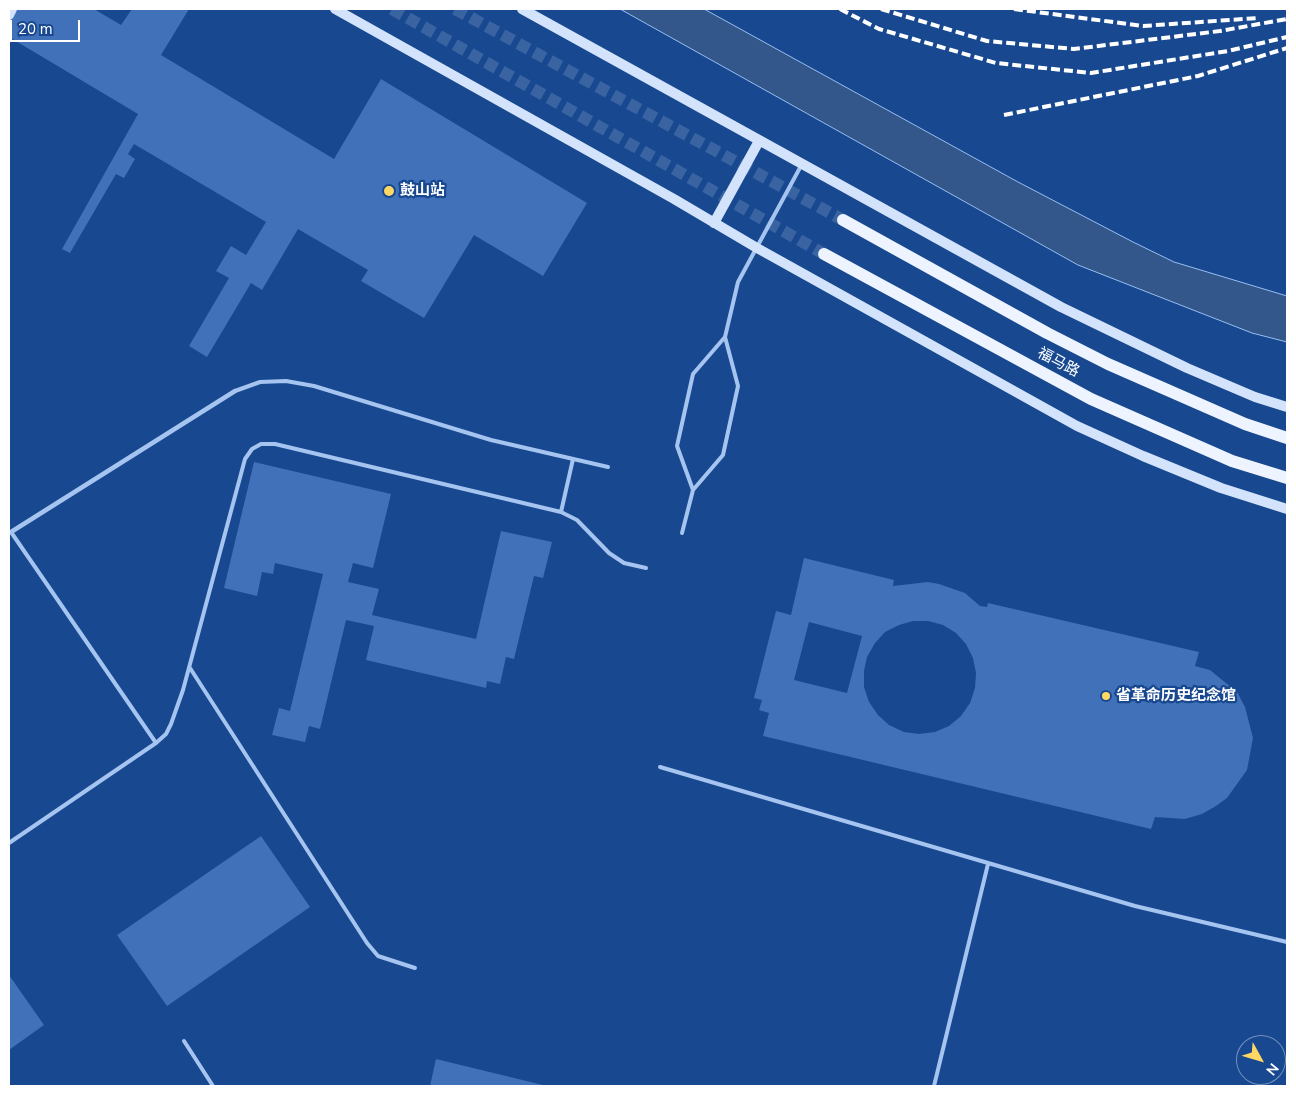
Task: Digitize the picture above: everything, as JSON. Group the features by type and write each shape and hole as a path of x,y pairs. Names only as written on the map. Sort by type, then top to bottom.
{"main road":[{"path":"9,15 12,9"},
{"path":"335,9 756,248 1077,426 1203,481 1287,509"},
{"path":"522,9 1052,303 1123,339 1255,397 1287,407"},
{"path":"714,223 759,141"},
{"name":"福马路","path":"843,220 1047,333 1108,364 1236,420 1287,438"},
{"name":"福马路","path":"824,254 1091,399 1232,461 1287,478"}],"street":[{"path":"11,532 235,390"}],"lane":[{"path":"692,490 677,446 693,374 725,337 738,282 802,164"},
{"path":"682,533 692,490 723,455 738,386 725,337"},
{"path":"235,390 260,382 286,381 314,386 491,440 608,467"},
{"path":"9,842 156,743 166,734 190,668 244,459 252,448 262,444 275,444 560,512 577,520 624,563 646,568"},
{"path":"560,512 573,459"},
{"path":"11,532 156,743"},
{"path":"190,668 367,944 378,956 415,968"},
{"path":"660,767 1135,906 1287,942"},
{"path":"934,1086 988,864"},
{"path":"184,1041 213,1086"}],"water":[{"path":"620,9 704,9 1018,182 1133,242 1174,262 1287,296 1287,342 1252,333 1078,265"}],"building":[{"name":"鼓山站","path":"9,9 94,9 121,25 132,9 189,9 161,55 334,159 381,79 587,203 543,276 474,235 424,318 361,281 368,270 298,229 262,290 251,283 207,357 189,346 229,278 216,271 231,246 246,255 266,222 134,144 128,154 135,159 124,178 116,174 70,253 62,249 138,114 9,37"},
{"path":"254,462 391,494 373,568 353,563 348,582 379,589 372,615 476,639 501,531 552,542 543,578 534,576 514,659 506,657 500,684 487,681 486,688 366,660 374,626 346,620 320,729 309,726 305,742 272,735 279,708 290,711 323,574 275,563 273,574 262,572 257,596 224,588"},
{"name":"省革命历史纪念馆","path":"804,558 894,580 893,586 928,582 939,584 965,593 980,606 987,607 988,603 1199,652 1195,666 1210,670 1237,692 1245,707 1253,738 1247,770 1227,798 1216,806 1202,814 1185,819 1155,817 1151,829 763,736 769,713 759,710 762,700 754,698 776,611 791,615","holes":["913,621 928,621 943,625 956,633 966,644 973,658 976,673 975,688 970,703 961,716 949,726 935,732 919,734 904,732 889,725 878,715 869,702 864,687 864,671 867,657 875,643 885,632","809,622 862,636 847,693 794,680"]},
{"path":"261,836 310,907 167,1006 117,935"},
{"path":"9,975 44,1025 9,1050"},
{"path":"436,1059 547,1086 430,1086"}],"tunnel":[{"path":"392,9 824,254"},
{"path":"455,9 843,220"}],"railway":[{"path":"840,9 879,29 996,63 1091,73 1228,51 1287,37"},
{"path":"881,9 987,41 1074,49 1220,31 1287,19"},
{"path":"1014,9 1143,26 1258,18"},
{"path":"1004,115 1198,76 1287,48"}],"place":[{"name":"鼓山站","path":"389,191"},
{"name":"省革命历史纪念馆","path":"1106,696"}]}
